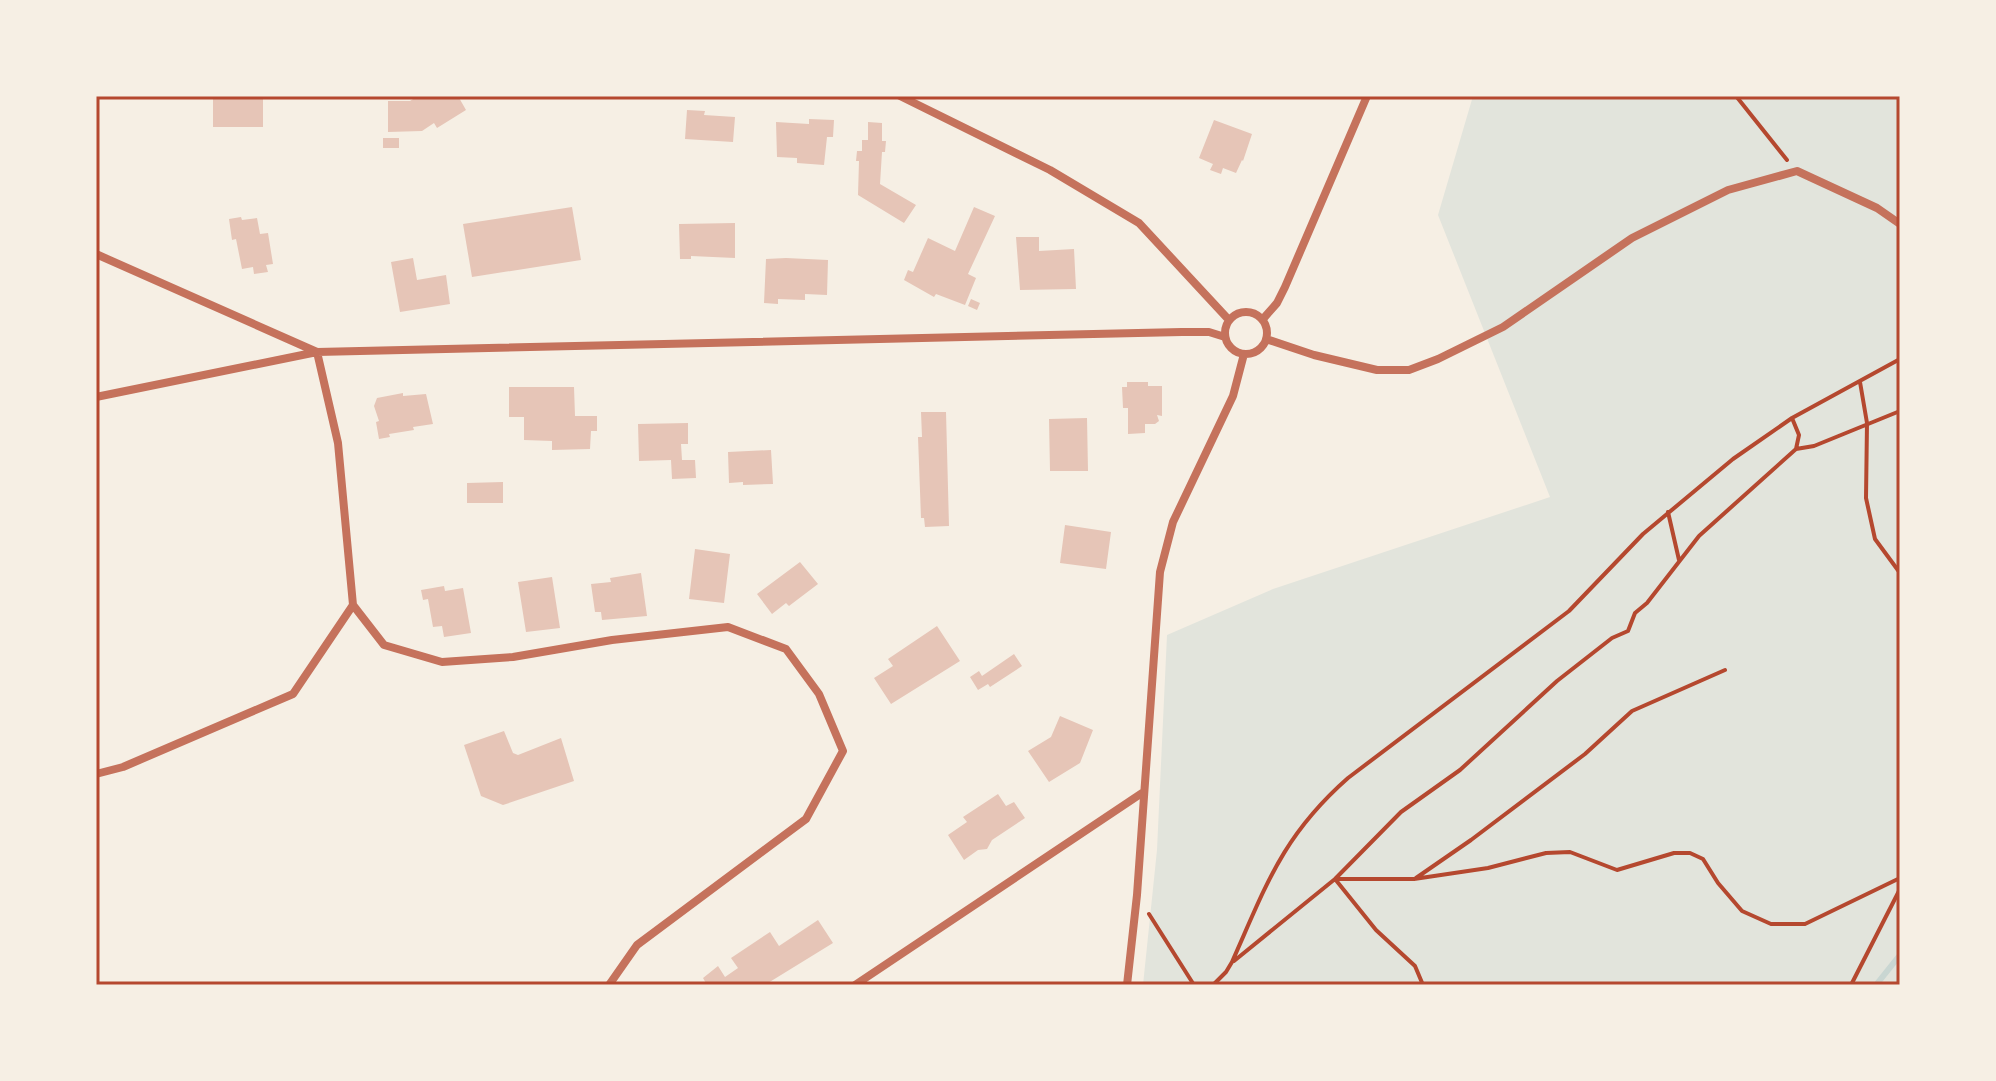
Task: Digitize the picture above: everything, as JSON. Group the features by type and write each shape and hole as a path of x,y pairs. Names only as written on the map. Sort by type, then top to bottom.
{"street":[{"path":"900,96 1050,170 1139,223 1229,320"},
{"path":"1263,319 1277,303 1285,287 1367,96"},
{"path":"1266,339 1377,370 1409,370 1503,327 1632,238 1728,190 1797,171 1877,208 1900,224"},
{"path":"96,254 317,352"},
{"path":"96,397 317,352 1209,332 1225,337 1234,350 1244,354 1258,350 1267,332 1263,319 1248,312 1237,313 1229,320 1225,337"},
{"path":"317,352 338,443 353,605 384,645 442,662 513,657 612,640 728,627 786,649 819,694 843,751 806,819 637,945 609,985"},
{"path":"1127,985 1163,559 1178,510 1233,396 1244,354"},
{"path":"96,774 123,767 293,694 353,605"},
{"path":"855,985 1142,793"}],"path":[{"path":"1736,96 1797,171"},
{"path":"1213,985 1232,962 1270,874 1286,846 1325,798 1569,611 1668,511 1733,459 1792,418 1900,359"},
{"path":"1860,382 1867,423 1866,498 1875,539 1900,573"},
{"path":"1232,962 1335,879 1401,812 1460,770 1557,681 1612,638 1628,631 1635,613 1647,603 1699,536 1796,449 1826,442 1900,411"},
{"path":"1792,418 1799,435 1796,449"},
{"path":"1668,511 1679,560"},
{"path":"1414,879 1585,754 1632,711 1725,670"},
{"path":"1335,879 1414,879 1488,868 1546,853 1570,852 1617,870 1674,853 1690,853 1703,859 1718,883 1742,911 1771,924 1805,924 1900,878"},
{"path":"1335,879 1376,930 1415,966 1423,985"},
{"path":"1851,985 1900,889"},
{"path":"1137,895 1194,985"}],"shaded area":[{"path":"1473,96 1900,96 1900,985 1143,985 1157,850 1167,635 1273,589 1550,497 1438,215"}],"building":[{"path":"418,96 458,96 466,110 437,128 434,123 422,131 388,132 388,101 410,101"},
{"path":"213,99 263,99 263,127 213,127"},
{"path":"687,110 705,111 704,115 735,117 733,142 685,139"},
{"path":"809,119 834,120 833,137 827,137 824,165 797,163 797,158 777,157 776,122 809,124"},
{"path":"1214,120 1252,134 1236,173 1223,168 1221,174 1210,170 1213,164 1199,158"},
{"path":"868,122 882,123 882,141 886,141 885,152 882,152 880,184 916,205 904,223 858,195 857,151 862,151 862,140 868,140"},
{"path":"383,138 399,138 399,148 383,148"},
{"path":"572,207 581,260 472,277 463,224"},
{"path":"974,207 995,216 968,274 976,278 965,305 936,294 934,297 904,280 908,270 913,272 928,238 955,251"},
{"path":"241,217 242,220 257,218 260,234 268,233 273,264 266,265 268,272 254,274 253,267 242,269 229,219"},
{"path":"735,223 735,258 691,256 691,259 680,259 679,224"},
{"path":"1016,237 1039,237 1039,251 1074,249 1076,289 1020,290"},
{"path":"413,258 417,280 446,275 450,304 400,312 391,262"},
{"path":"766,259 828,260 827,295 805,294 805,300 778,299 778,304 764,303"},
{"path":"971,299 980,303 977,310 968,306"},
{"path":"1127,382 1162,386 1162,416 1157,415 1159,421 1155,424 1145,424 1145,433 1128,434 1128,408 1123,408 1122,387 1127,387"},
{"path":"509,387 574,387 575,416 597,416 597,431 591,431 590,449 552,450 552,441 524,440 524,417 509,417"},
{"path":"403,393 403,396 426,394 433,424 413,427 414,430 379,439 376,422 379,421 374,406 377,398"},
{"path":"921,412 946,412 949,526 925,527 924,518 921,518 918,437 922,437"},
{"path":"1087,418 1088,471 1050,471 1049,419"},
{"path":"688,423 688,444 681,444 682,460 695,460 696,478 672,479 671,460 639,461 638,424"},
{"path":"771,450 773,484 729,483 728,452"},
{"path":"503,482 503,503 467,503 467,483"},
{"path":"1065,525 1111,532 1106,569 1060,563"},
{"path":"695,549 730,554 724,603 689,599"},
{"path":"800,562 818,584 789,606 786,603 772,614 757,594"},
{"path":"641,573 647,616 602,620 601,612 595,612 591,584"},
{"path":"552,577 560,628 526,632 518,582"},
{"path":"444,586 445,591 463,588 471,633 444,637 442,626 433,627 428,599 423,600 421,590"},
{"path":"937,626 960,661 891,704 874,678 893,666 888,659"},
{"path":"1014,654 1022,666 990,687 988,684 978,690 970,677 979,671 982,676"},
{"path":"1060,716 1093,730 1080,763 1049,782 1028,751 1051,737"},
{"path":"504,731 513,753 518,755 561,738 574,781 503,805 481,796 464,745"},
{"path":"998,794 1006,806 1014,802 1025,818 992,840 987,849 978,850 964,860 948,835 967,822 963,817"},
{"path":"818,920 833,943 769,985 707,985 703,978 718,966 725,977 738,968 731,958 770,932 779,946"}],"waterway":[{"path":"1876,985 1900,955"}]}
